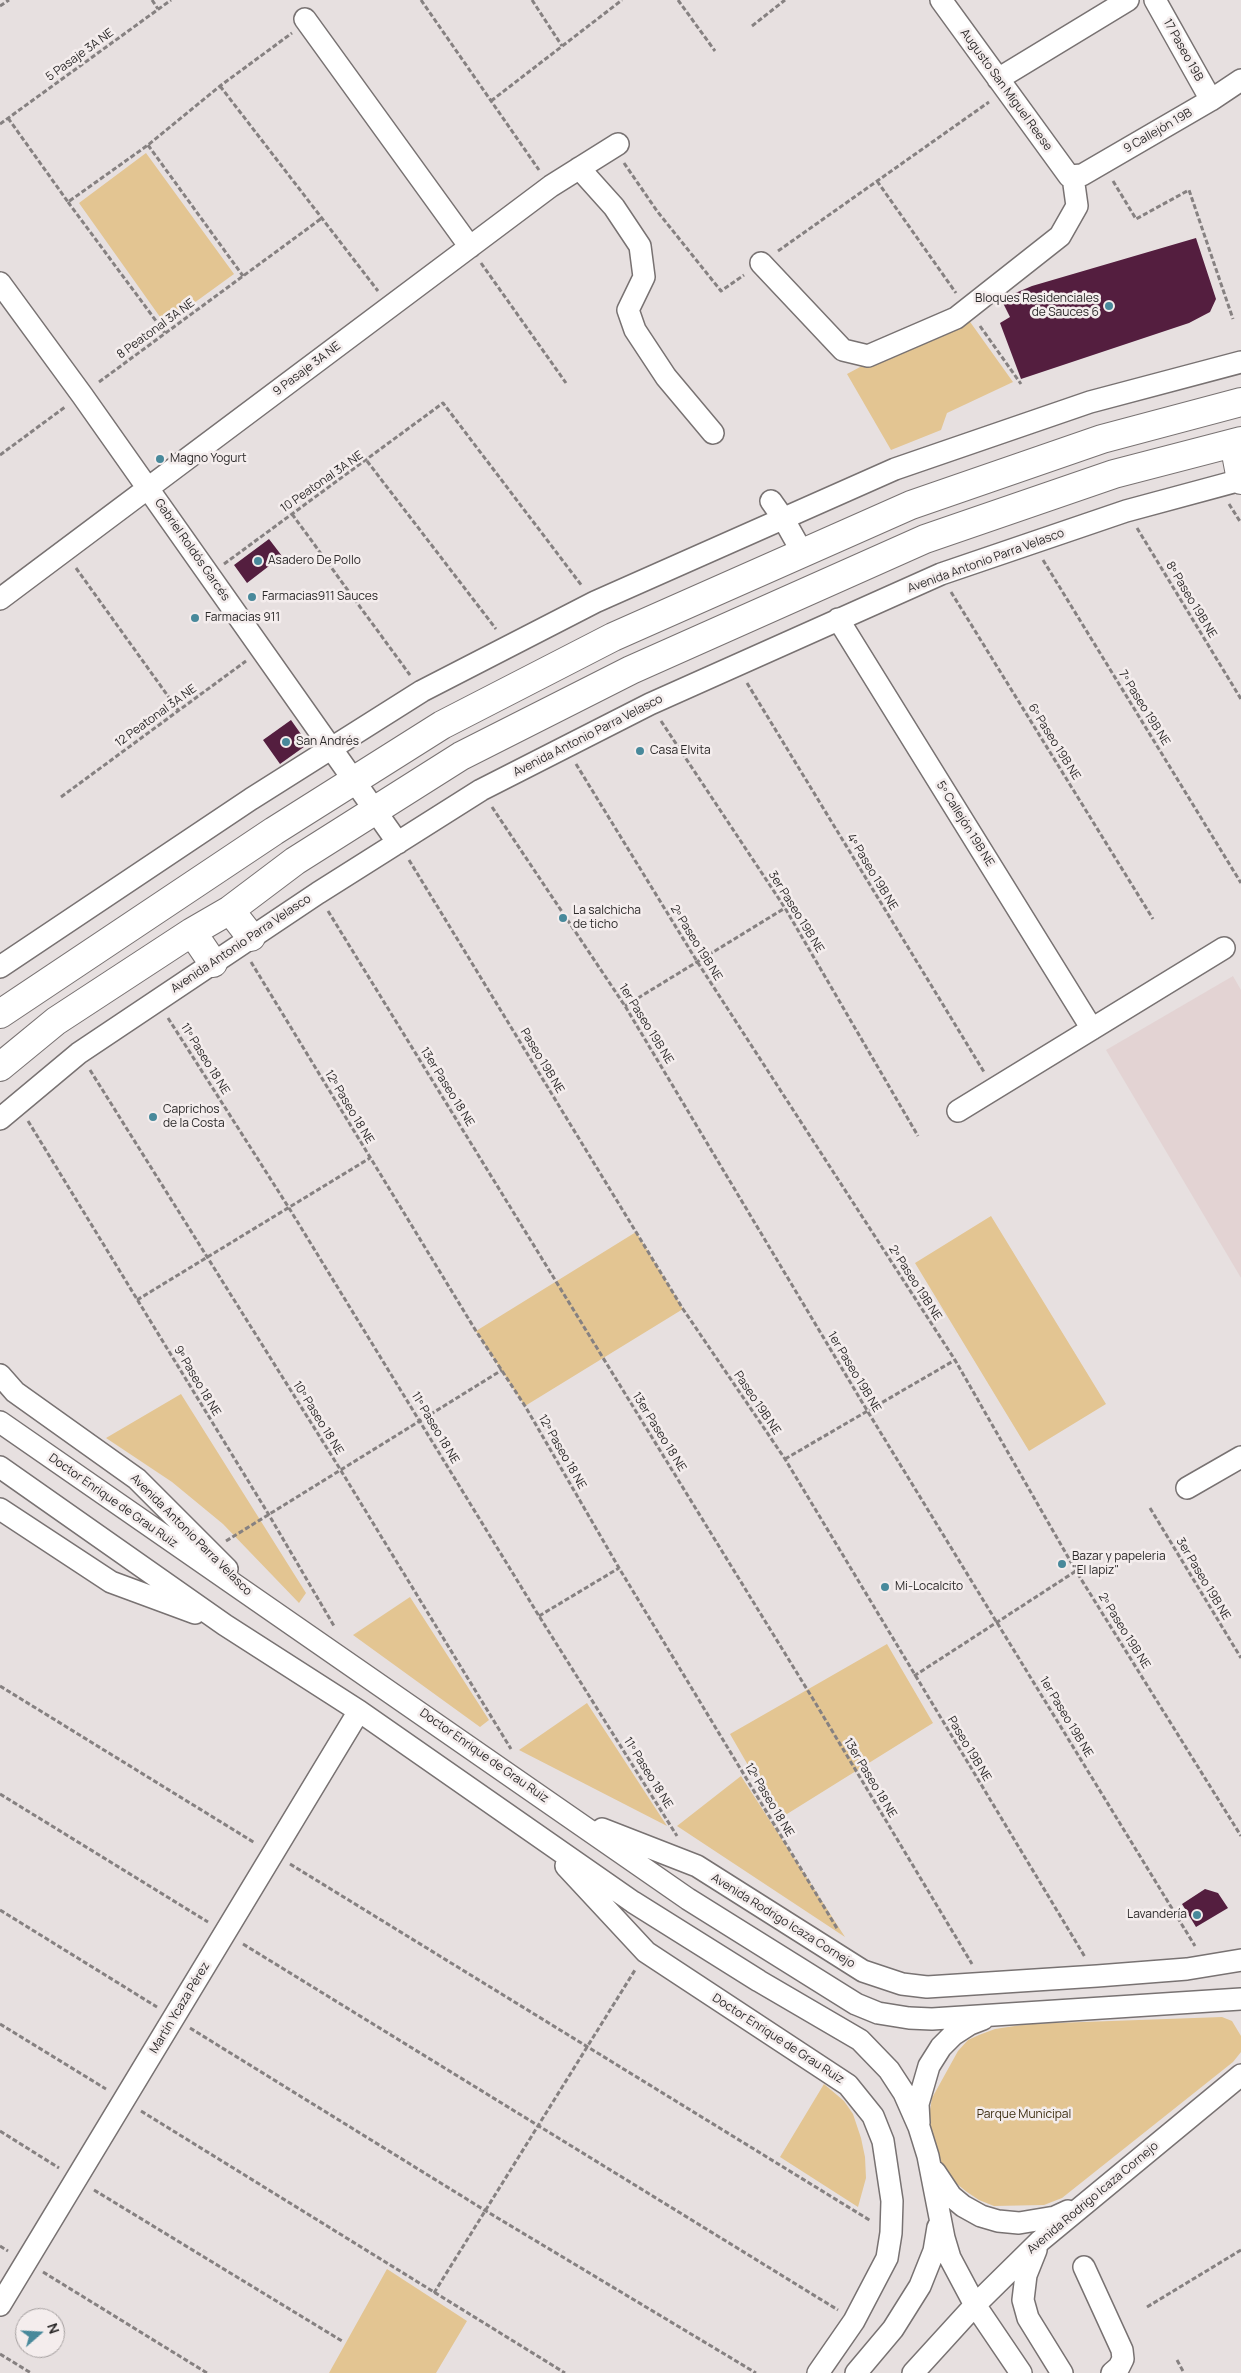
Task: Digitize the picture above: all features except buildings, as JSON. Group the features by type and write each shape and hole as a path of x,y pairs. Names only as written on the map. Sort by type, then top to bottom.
{"main road":[{"path":"0,1014 355,780 442,725 605,642 802,552 911,505 1102,439 1241,402"},
{"path":"0,1067 56,1021 192,932 230,910 295,862 461,756 631,670 925,539 1114,474 1238,442 1241,480"},
{"path":"230,910 246,941"},
{"path":"192,932 213,963"}],"street":[{"name":"Augusto San Miguel Reese","path":"941,0 1066,174 1073,177"},
{"name":"17 Paseo 19B","path":"1155,0 1211,100"},
{"path":"1002,84 1117,3"},
{"path":"306,20 470,247"},
{"name":"9 Callejón 19B","path":"1073,177 1082,175 1103,164 1241,80"},
{"name":"9 Pasaje 3A NE","path":"0,598 550,186 615,146"},
{"path":"579,168 614,207 640,246 644,277 628,310 634,330 666,377 713,433"},
{"path":"761,263 843,350 868,356 956,318 1060,236 1076,206 1073,177"},
{"name":"Gabriel Roldós Garcés","path":"0,283 333,748 398,843"},
{"path":"0,968 251,799 422,691 595,602 762,530 777,509 1090,402 1241,362"},
{"name":"Avenida Antonio Parra Velasco","path":"0,1119 79,1053 318,893 481,790 650,704 941,574 1126,511 1241,480"},
{"path":"777,509 802,552"},
{"name":"5º Callejón 19B NE","path":"838,619 1092,1029"},
{"path":"958,1111 1224,948"},
{"name":"Avenida Antonio Parra Velasco","path":"0,1375 15,1392 137,1479 262,1606"},
{"name":"Doctor Enrique de Grau Ruiz","path":"0,1422 262,1606 359,1669 688,1899 856,2004 878,2013 909,2018 995,2015"},
{"path":"1187,1488 1241,1457"},
{"name":"Doctor Enrique de Grau Ruiz","path":"0,1467 225,1625 359,1711 633,1902 759,1981 860,2040 889,2070 904,2093 919,2127 928,2156 944,2238 950,2258 975,2305 1021,2373"},
{"path":"0,1509 111,1582 225,1625"},
{"name":"Martín Ycaza Pérez","path":"0,2305 359,1711"},
{"name":"Avenida Rodrigo Icaza Cornejo","path":"572,1817 696,1866 863,1971 902,1984 927,1987 1097,1976 1207,1966 1241,1960"},
{"name":"Doctor Enrique de Grau Ruiz","path":"540,1839 646,1952 848,2085 873,2116 883,2141 892,2201 891,2234 887,2258 854,2320 818,2373"},
{"path":"919,2127 918,2104 928,2066 940,2047 953,2035 970,2024 995,2015 1241,1999"},
{"path":"1213,2001 1229,2005 1241,2011"},
{"name":"Avenida Rodrigo Icaza Cornejo","path":"913,2373 975,2305 1040,2241 1082,2204 1241,2075"},
{"path":"928,2156 940,2182 951,2196 963,2206 981,2216 998,2221 1036,2222 1055,2217 1082,2204"},
{"path":"856,2373 893,2329 920,2286 938,2237 936,2199"},
{"path":"1040,2241 1026,2274 1023,2300 1028,2318 1062,2373"},
{"path":"1084,2267 1122,2350 1123,2359 1119,2367 1112,2373"}],"path":[{"path":"0,6 9,0"},
{"path":"152,0 158,9"},
{"name":"5 Pasaje 3A NE","path":"0,124 171,0"},
{"path":"421,0 550,186"},
{"path":"532,0 562,46"},
{"path":"491,101 622,0"},
{"path":"678,0 715,51"},
{"path":"752,26 785,0"},
{"path":"68,202 148,145 220,86 306,20"},
{"path":"615,146 657,212 721,291 877,181 1002,84"},
{"path":"220,86 390,307"},
{"path":"8,118 165,333"},
{"path":"148,145 243,276"},
{"path":"1103,164 1136,219 1189,190 1233,319"},
{"path":"877,181 1021,384"},
{"name":"8 Peatonal 3A NE","path":"0,455 322,218"},
{"path":"470,247 566,382"},
{"name":"10 Peatonal 3A NE","path":"210,575 367,461 443,403 595,602"},
{"path":"367,461 508,647"},
{"name":"8º Paseo 19B NE","path":"1126,511 1241,698"},
{"path":"292,514 422,691"},
{"name":"7º Paseo 19B NE","path":"1032,543 1241,883"},
{"path":"64,551 178,710"},
{"name":"6º Paseo 19B NE","path":"941,574 1153,919"},
{"name":"12 Peatonal 3A NE","path":"61,797 262,649"},
{"name":"4º Paseo 19B NE","path":"736,665 994,1088"},
{"name":"3er Paseo 19B NE","path":"650,704 785,908 918,1136"},
{"name":"2º Paseo 19B NE","path":"566,747 698,963 955,1360 1076,1571 1241,1836"},
{"name":"1er Paseo 19B NE","path":"481,790 626,1006 868,1412 1207,1966"},
{"name":"Paseo 19B NE","path":"398,843 683,1309 785,1459 914,1676 1097,1976"},
{"name":"13er Paseo 18 NE","path":"318,893 813,1699 983,1982"},
{"path":"626,1006 785,908"},
{"name":"12º Paseo 18 NE","path":"246,941 370,1158 526,1406 619,1568 842,1938"},
{"name":"11º Paseo 18 NE","path":"157,1000 289,1208 539,1616 696,1866"},
{"name":"10º Paseo 18 NE","path":"79,1053 340,1469 513,1753"},
{"name":"9º Paseo 18 NE","path":"17,1103 268,1514 339,1635"},
{"path":"137,1300 370,1158"},
{"path":"785,1459 955,1360"},
{"path":"210,1552 340,1469 502,1370"},
{"name":"3er Paseo 19B NE","path":"1150,1508 1241,1658"},
{"path":"539,1616 619,1568"},
{"path":"914,1676 1076,1571"},
{"path":"0,1686 891,2234"},
{"path":"0,1794 854,2320"},
{"path":"0,1910 486,2211 756,2373"},
{"path":"434,2293 540,2126 646,1952"},
{"path":"0,2024 565,2373"},
{"path":"0,2131 342,2342"},
{"path":"0,2246 207,2373"},
{"path":"1147,2307 1241,2250"},
{"path":"0,2354 31,2373"},
{"path":"1177,2360 1184,2373"}],"shaded area":[{"path":"1233,976 1241,990 1241,1278 1106,1050"}],"green space":[{"path":"146,153 234,274 165,324 79,203"},
{"path":"963,312 1013,382 947,413 941,430 891,450 847,374"},
{"path":"991,1216 1106,1404 1029,1451 915,1263"},
{"path":"636,1232 683,1309 525,1406 476,1331"},
{"path":"181,1394 306,1593 299,1603 223,1524 172,1482 106,1438"},
{"path":"410,1597 489,1720 480,1727 353,1635"},
{"path":"887,1644 933,1723 779,1819 730,1734"},
{"path":"587,1703 667,1826 519,1750"},
{"path":"741,1776 845,1937 677,1826"},
{"name":"Parque Municipal","path":"1222,2017 1232,2021 1241,2036 1241,2052 1233,2062 1062,2198 1044,2205 994,2206 979,2200 952,2180 936,2158 927,2128 932,2098 958,2051 968,2040 995,2029 1028,2024"},
{"path":"824,2084 844,2101 853,2114 861,2138 865,2157 866,2178 858,2207 780,2157"},
{"path":"387,2269 467,2321 436,2373 329,2373"}],"place":[{"name":"Bloques Residenciales de Sauces 6","path":"1109,306"},
{"name":"Magno Yogurt","path":"160,459"},
{"name":"Asadero De Pollo","path":"258,561"},
{"name":"Farmacias911 Sauces","path":"252,597"},
{"name":"Farmacias 911","path":"195,618"},
{"name":"San Andrés","path":"286,742"},
{"name":"Casa Elvita","path":"640,751"},
{"name":"La salchicha de ticho","path":"563,918"},
{"name":"Caprichos de la Costa","path":"153,1117"},
{"name":"Bazar y papeleria \"El lapiz\"","path":"1062,1564"},
{"name":"Mi-Localcito","path":"885,1587"},
{"name":"Lavandería","path":"1197,1915"}]}
